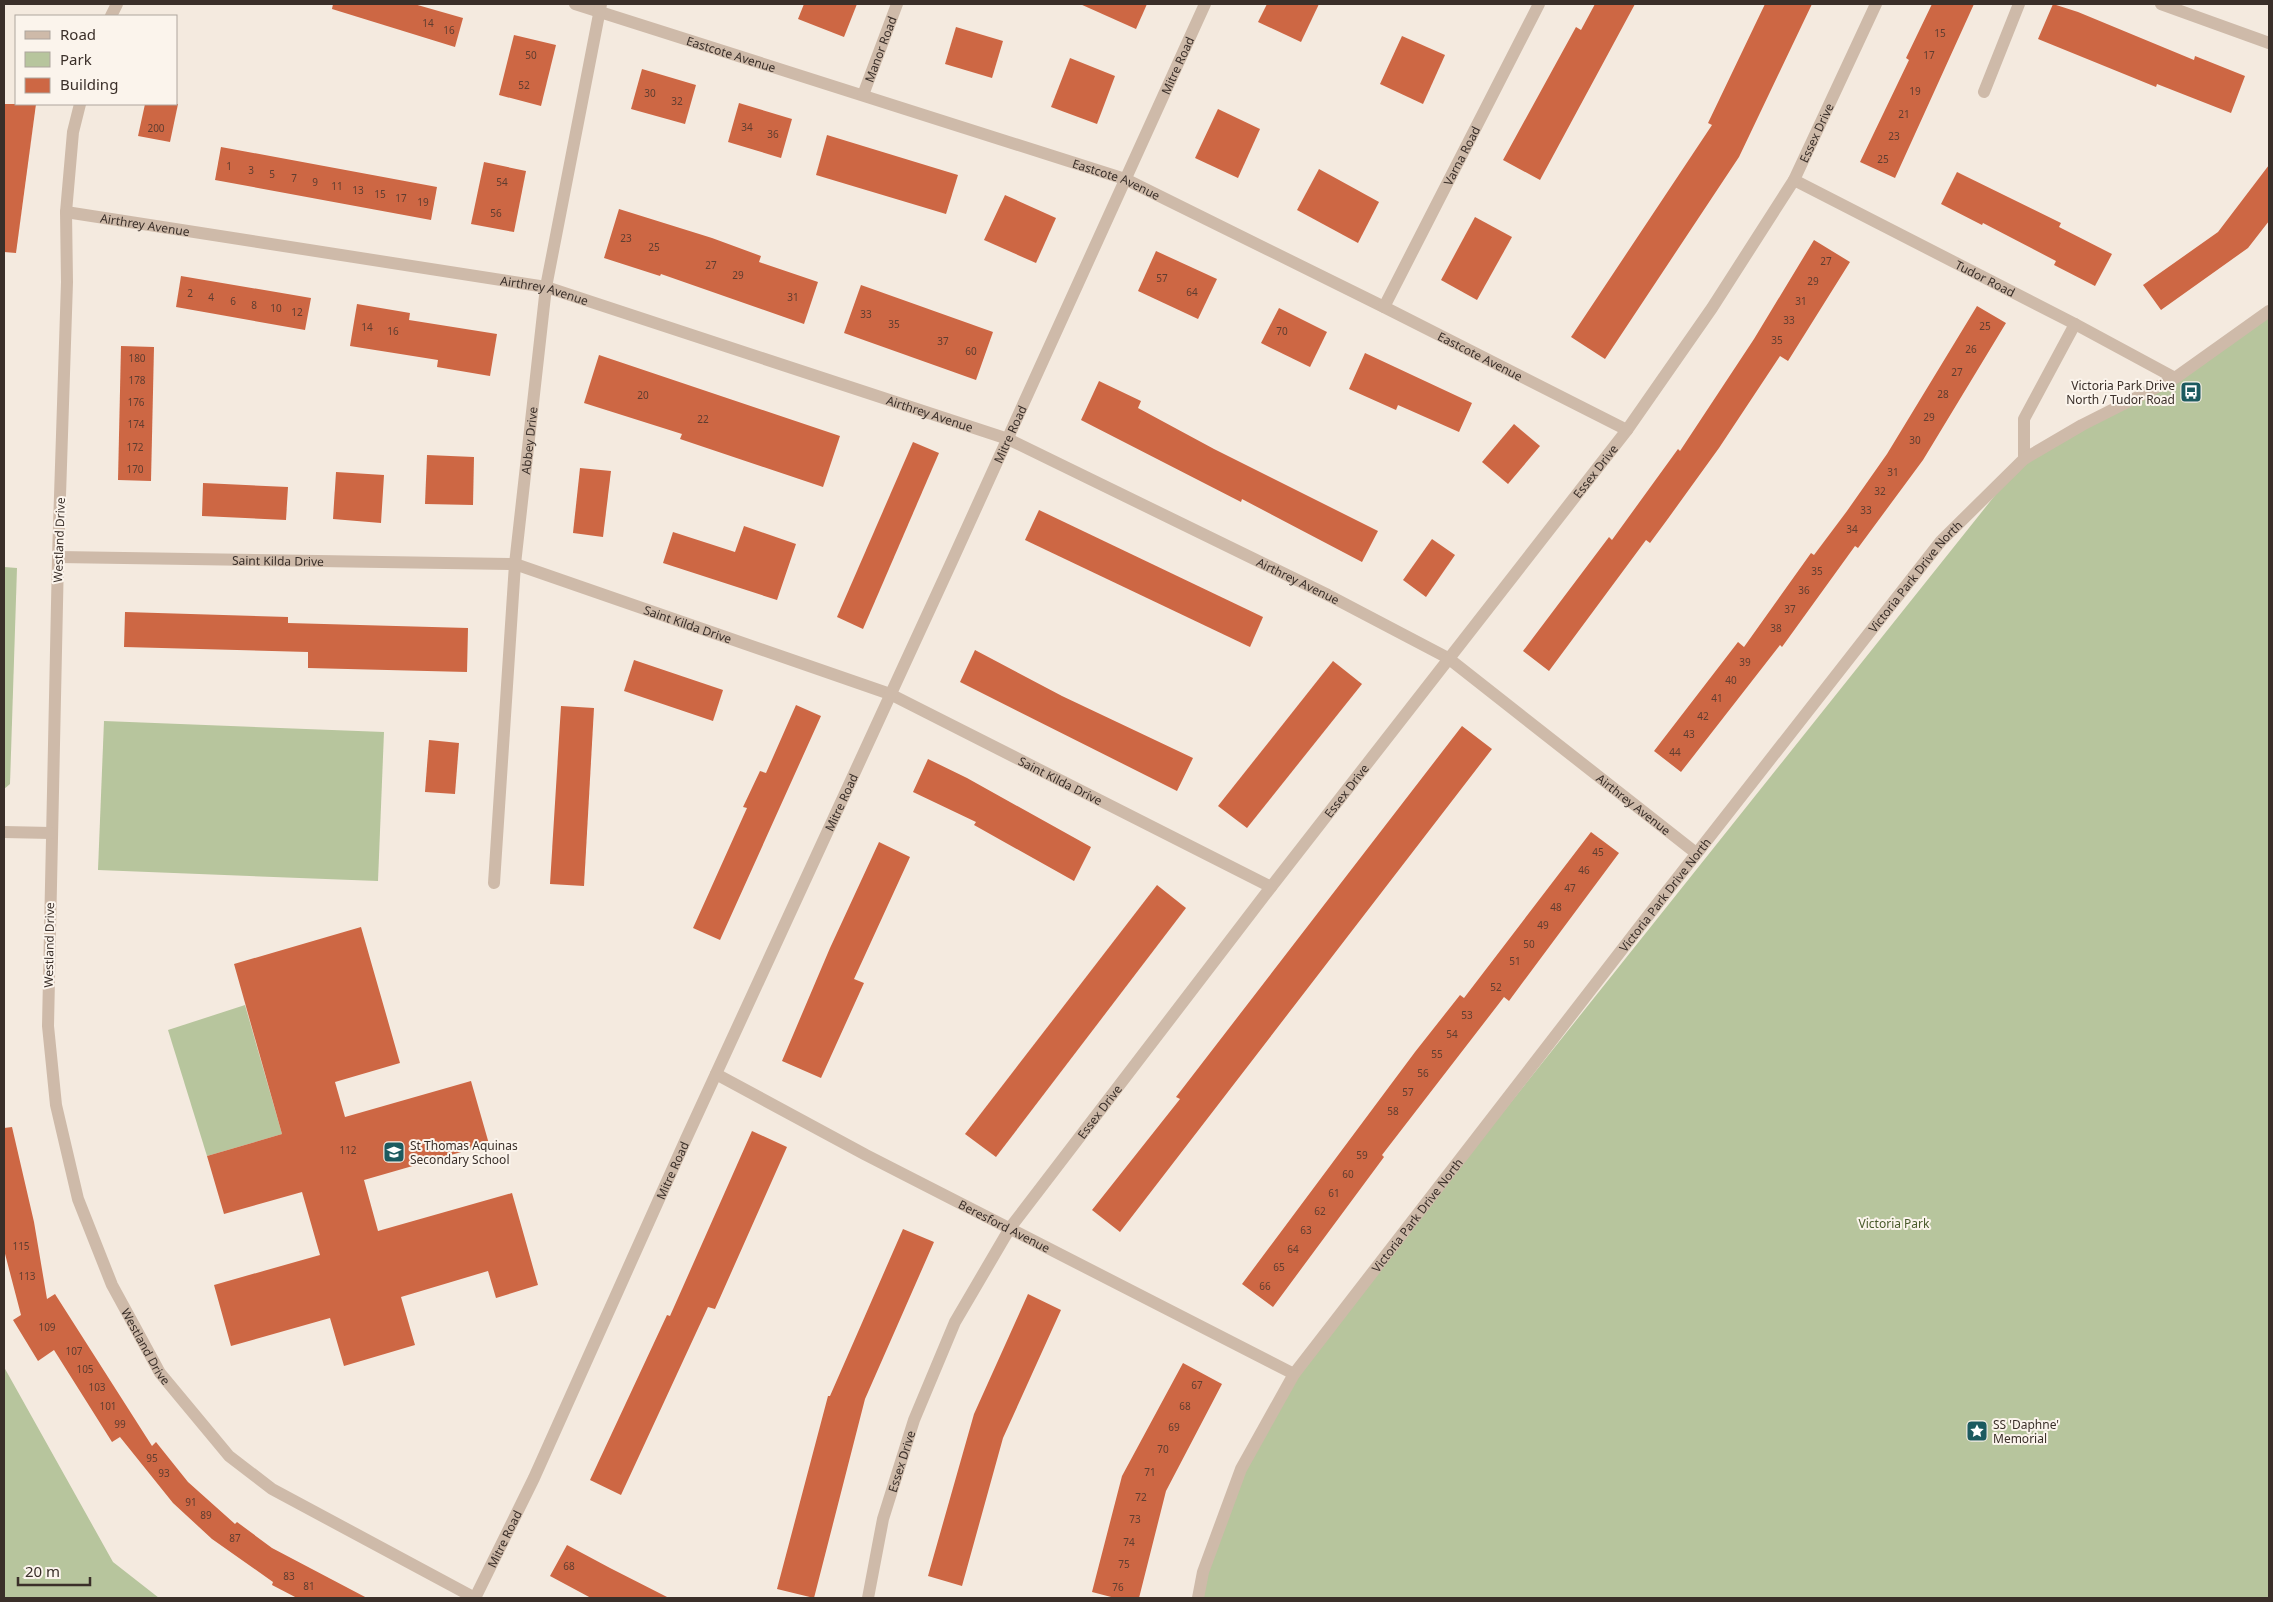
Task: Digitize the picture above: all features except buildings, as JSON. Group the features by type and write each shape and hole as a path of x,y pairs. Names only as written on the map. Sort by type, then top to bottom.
{"street":[{"name":"Eastcote Avenue","path":"575,4 600,8 1125,179 1627,430"},
{"name":"Manor Road","path":"863,95 897,4"},
{"name":"Mitre Road","path":"475,1598 534,1478 716,1074 1205,4"},
{"name":"Varna Road","path":"1384,307 1539,4"},
{"name":"Essex Drive","path":"868,1598 883,1519 914,1420 956,1322 1010,1228 1448,658 1627,430 1712,308 1794,180 1876,4"},
{"path":"1984,92 2019,4"},
{"path":"2161,4 2269,43"},
{"name":"Abbey Drive","path":"494,883 514,564 546,287 600,8"},
{"name":"Westland Drive","path":"80,105 73,132 66,212 67,282 58,557 48,1026 56,1105 78,1200 112,1285 160,1373 229,1456 272,1489 475,1598"},
{"name":"Tudor Road","path":"1794,180 2075,324 2175,378"},
{"name":"Airthrey Avenue","path":"66,212 546,287 1008,438 1328,595 1448,658 1696,853"},
{"name":"Victoria Park Drive North","path":"1198,1598 1203,1572 1241,1469 1294,1374 1696,853 1941,541 2024,458 2082,425 2175,378 2269,311"},
{"path":"2024,458 2024,419 2075,324"},
{"name":"Saint Kilda Drive","path":"58,557 514,564 890,694 1271,887"},
{"path":"4,832 51,832"},
{"name":"Beresford Avenue","path":"716,1074 866,1155 1294,1374"}],"green space":[{"name":"Victoria Park","path":"2269,311 2269,1598 1198,1598 1241,1469 1294,1374 2024,459 2175,378"},
{"path":"4,567 17,568 10,784 4,789"},
{"path":"104,721 384,732 378,881 98,870"},
{"path":"245,1005 282,1134 207,1156 168,1030"},
{"path":"4,1367 113,1562 159,1598 4,1598"}],"place":[{"name":"Victoria Park Drive North / Tudor Road","path":"2191,392"},
{"name":"St Thomas Aquinas Secondary School","path":"394,1152"},
{"name":"SS 'Daphne' Memorial","path":"1977,1431"}]}
